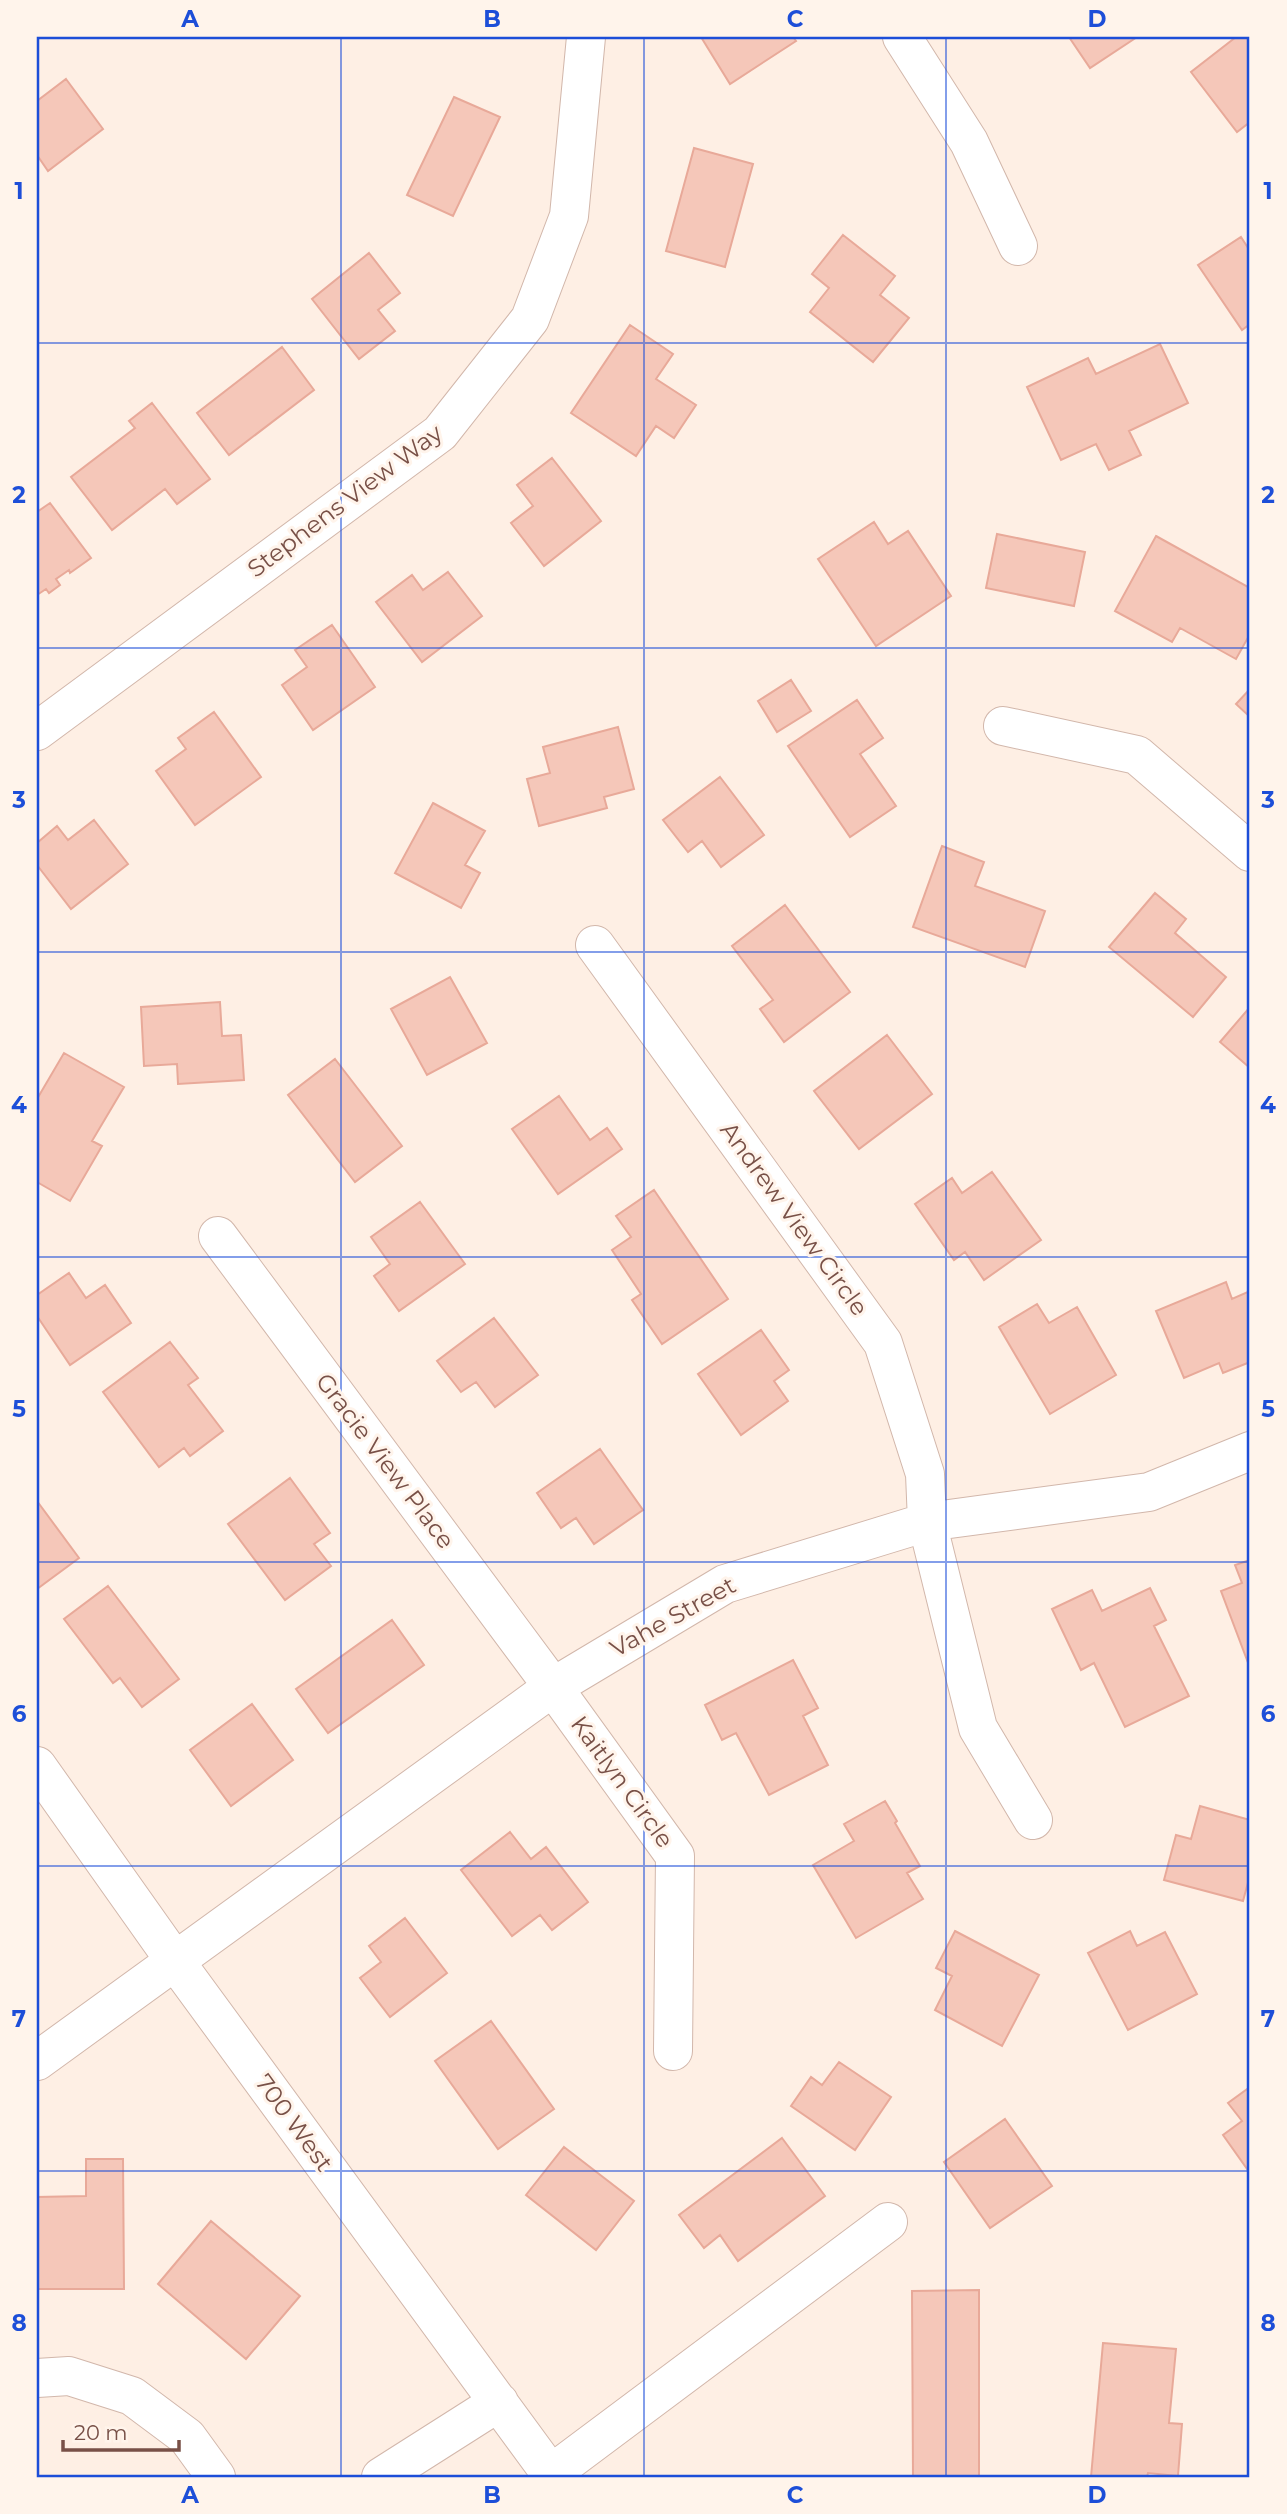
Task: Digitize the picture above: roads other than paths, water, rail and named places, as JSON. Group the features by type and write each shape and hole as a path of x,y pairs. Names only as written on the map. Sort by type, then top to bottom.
{"street":[{"name":"Stephens View Way","path":"37,731 440,433 530,319 569,216 586,37"},
{"path":"902,37 969,142 1017,246"},
{"path":"1003,726 1137,755 1250,852"},
{"name":"Andrew View Circle","path":"595,945 883,1343 925,1474 927,1522 978,1728 1033,1820"},
{"name":"Gracie View Place","path":"218,1236 553,1687"},
{"name":"Vahe Street","path":"37,2061 553,1687 725,1584 927,1522 1149,1492 1250,1451"},
{"name":"Kaitlyn Circle","path":"553,1687 675,1856 673,2051"},
{"name":"700 West","path":"43,1788 175,1961 552,2476"},
{"path":"552,2476 888,2222"},
{"path":"37,2378 69,2376 132,2396 187,2437 216,2477"},
{"path":"381,2477 499,2402"}]}
